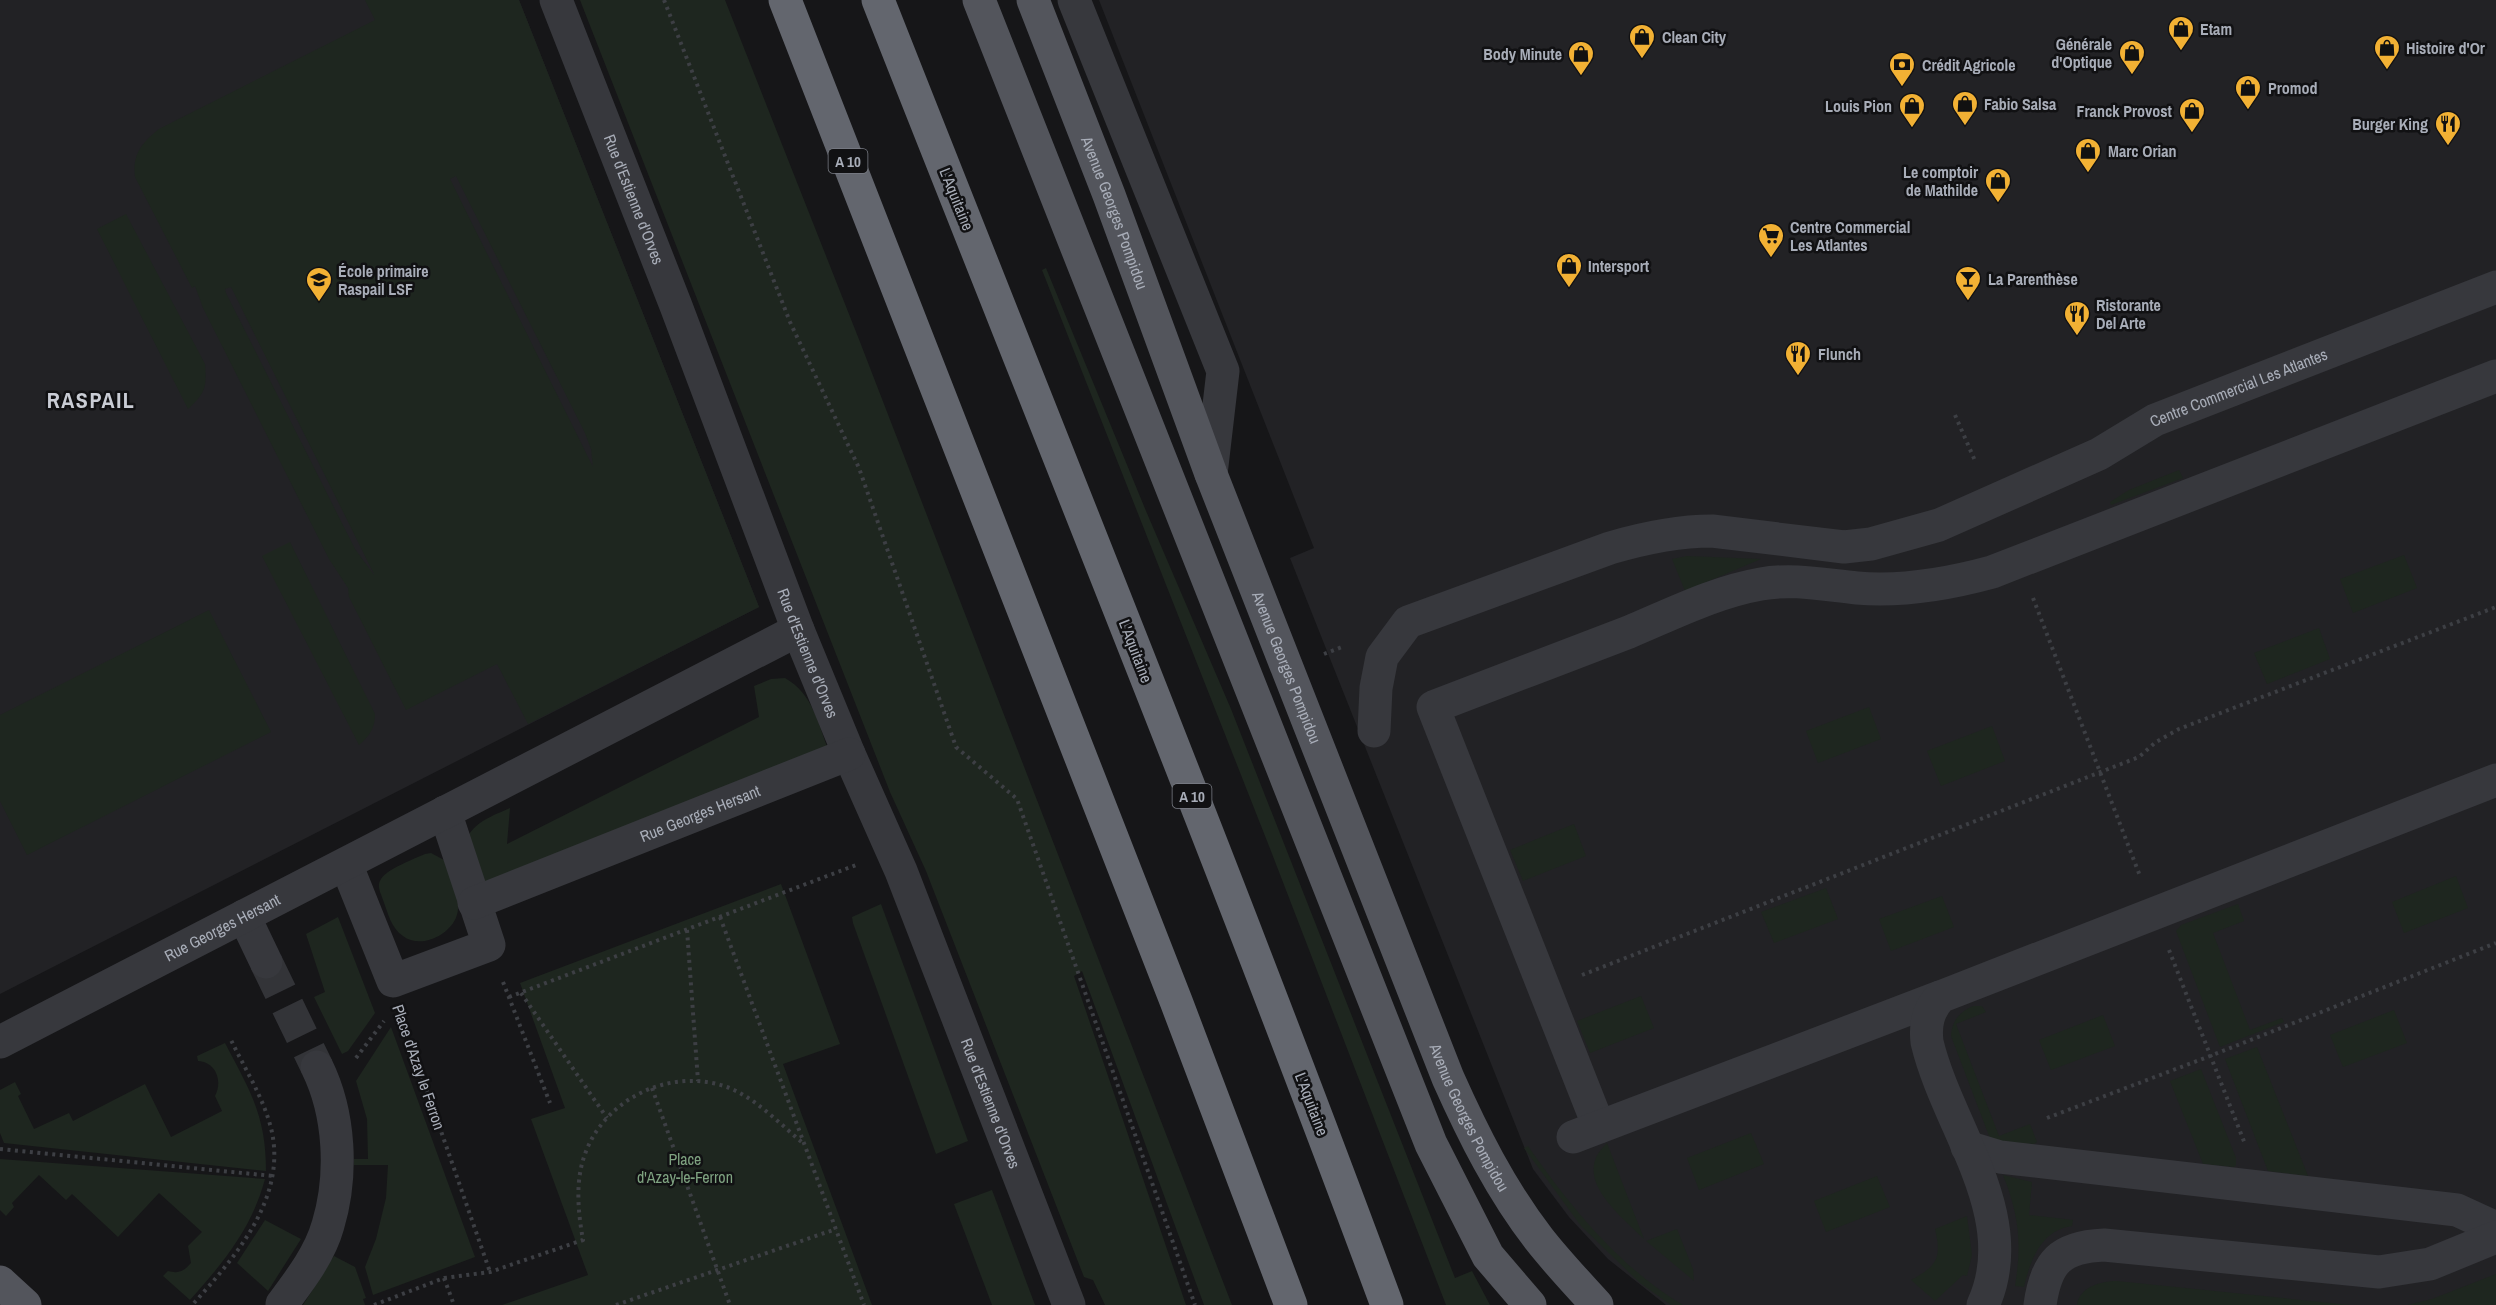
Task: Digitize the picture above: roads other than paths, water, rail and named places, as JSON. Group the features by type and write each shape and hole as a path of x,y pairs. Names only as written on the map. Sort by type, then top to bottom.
{"highway":[{"name":"A 10","path":"785,0 1176,1001 1291,1305"},
{"name":"L'Aquitaine","path":"878,0 1143,668 1320,1124 1387,1305"}],"main road":[{"path":"980,0 1431,1144 1488,1256 1506,1305"},
{"name":"Avenue Georges Pompidou","path":"1033,0 1211,474 1461,1107 1515,1204 1539,1239 1597,1305"},
{"path":"1488,1256 1530,1305"},
{"path":"0,1282 26,1305"}],"street":[{"name":"Rue d'Estienne d'Orves","path":"556,0 676,306 798,630 849,754 893,852 1069,1305"},
{"path":"1074,0 1223,371 1211,474"},
{"name":"Centre Commercial Les Atlantes","path":"1374,731 1376,688 1382,657 1408,622 1643,538 1692,531 1712,531 1844,547 1871,544 1939,525 2098,454 2155,420 2496,287"},
{"path":"2496,376 1992,572 1956,582 1916,588 1857,588 1789,582 1764,583 1730,590 1433,707 1545,990 1586,1132 2155,914 2496,780"},
{"name":"Rue Georges Hersant","path":"0,1042 798,630"},
{"name":"Rue Georges Hersant","path":"474,903 849,754"},
{"path":"445,812 474,903"},
{"name":"Place d'Azay le Ferron","path":"346,864 395,992 489,945 474,903"},
{"path":"244,916 266,962"},
{"path":"1940,997 1927,1018 1927,1042 1991,1212 1994,1229 1994,1265 1990,1291 1983,1305"},
{"path":"282,1304 308,1268 328,1225 336,1182 334,1127 323,1081"},
{"path":"1967,1147 2000,1157 2457,1210 2496,1228"},
{"path":"2040,1305 2042,1286 2053,1265 2072,1249 2088,1246 2104,1245 2379,1272 2430,1264 2496,1237"}],"tunnel":[{"path":"266,962 317,1067"}],"place":[{"name":"Etam","path":"2181,52"},
{"name":"Clean City","path":"1642,60"},
{"name":"Histoire d'Or","path":"2387,71"},
{"name":"Générale d'Optique","path":"2132,76"},
{"name":"Body Minute","path":"1581,77"},
{"name":"Crédit Agricole","path":"1902,88"},
{"name":"Promod","path":"2248,111"},
{"name":"Fabio Salsa","path":"1965,127"},
{"name":"Louis Pion","path":"1912,129"},
{"name":"Franck Provost","path":"2192,134"},
{"name":"Burger King","path":"2448,147"},
{"name":"Marc Orian","path":"2088,174"},
{"name":"Le comptoir de Mathilde","path":"1998,204"},
{"name":"Centre Commercial Les Atlantes","path":"1771,259"},
{"name":"Intersport","path":"1569,289"},
{"name":"La Parenthèse","path":"1968,302"},
{"name":"École primaire Raspail LSF","path":"319,303"},
{"name":"Ristorante Del Arte","path":"2077,337"},
{"name":"Flunch","path":"1798,377"}],"district":[{"name":"RASPAIL","path":"91,400"}],"park label":[{"name":"Place d'Azay-le-Ferron","path":"685,1168"}]}
